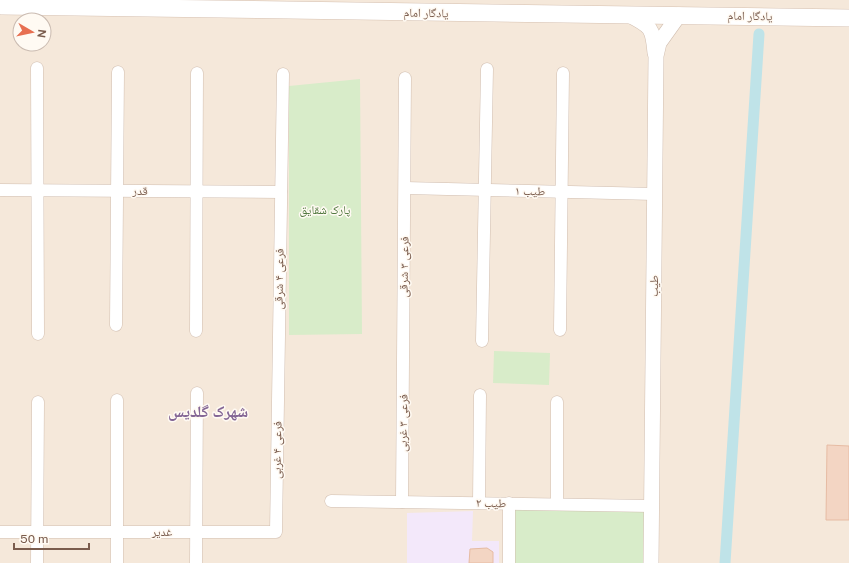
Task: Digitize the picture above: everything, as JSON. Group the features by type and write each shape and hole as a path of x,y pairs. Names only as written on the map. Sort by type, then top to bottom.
{"main road":[{"path":"469,0 480,13"},
{"name":"یادگار امام","path":"2,5 849,18"}],"street":[{"path":"629,15 644,23 653,33 656,56"},
{"name":"طیب","path":"651,563 656,56 659,43 679,15"},
{"path":"37,68 38,334"},
{"path":"482,341 487,69"},
{"path":"116,325 118,72"},
{"path":"196,331 197,73"},
{"path":"560,330 563,73"},
{"path":"281,192 283,74"},
{"path":"405,78 405,188"},
{"name":"طیب ۱","path":"405,188 654,194"},
{"name":"فرعی ۳ شرقی","path":"404,345 405,188"},
{"name":"قدر","path":"0,190 281,192"},
{"name":"فرعی ۴ شرقی","path":"278,367 281,192"},
{"name":"فرعی ۳ غربی","path":"402,502 404,345"},
{"name":"فرعی ۴ غربی","path":"276,532 278,367"},
{"path":"196,563 197,393"},
{"path":"479,503 480,395"},
{"path":"117,400 117,563"},
{"path":"38,402 38,563"},
{"path":"557,402 557,504"},
{"name":"طیب ۲","path":"331,501 652,506"},
{"path":"509,503 509,563"},
{"name":"غدیر","path":"0,532 276,532"}],"shaded area":[{"path":"0,0 849,0 849,563 0,563"},
{"path":"473,511 472,541 499,541 499,563 493,563 493,552 487,548 470,549 469,563 407,563 407,513"}],"green space":[{"name":"پارک شقایق","path":"360,79 362,334 289,335 289,86"},
{"path":"494,351 550,353 549,385 493,383"},
{"path":"514,509 646,511 646,563 515,563"}],"building":[{"path":"827,445 849,446 849,520 826,520"},
{"path":"487,548 493,552 493,563 469,563 470,549"}],"waterway":[{"path":"725,563 759,34"}],"district":[{"name":"شهرک گلدیس","path":"208,411"}]}
